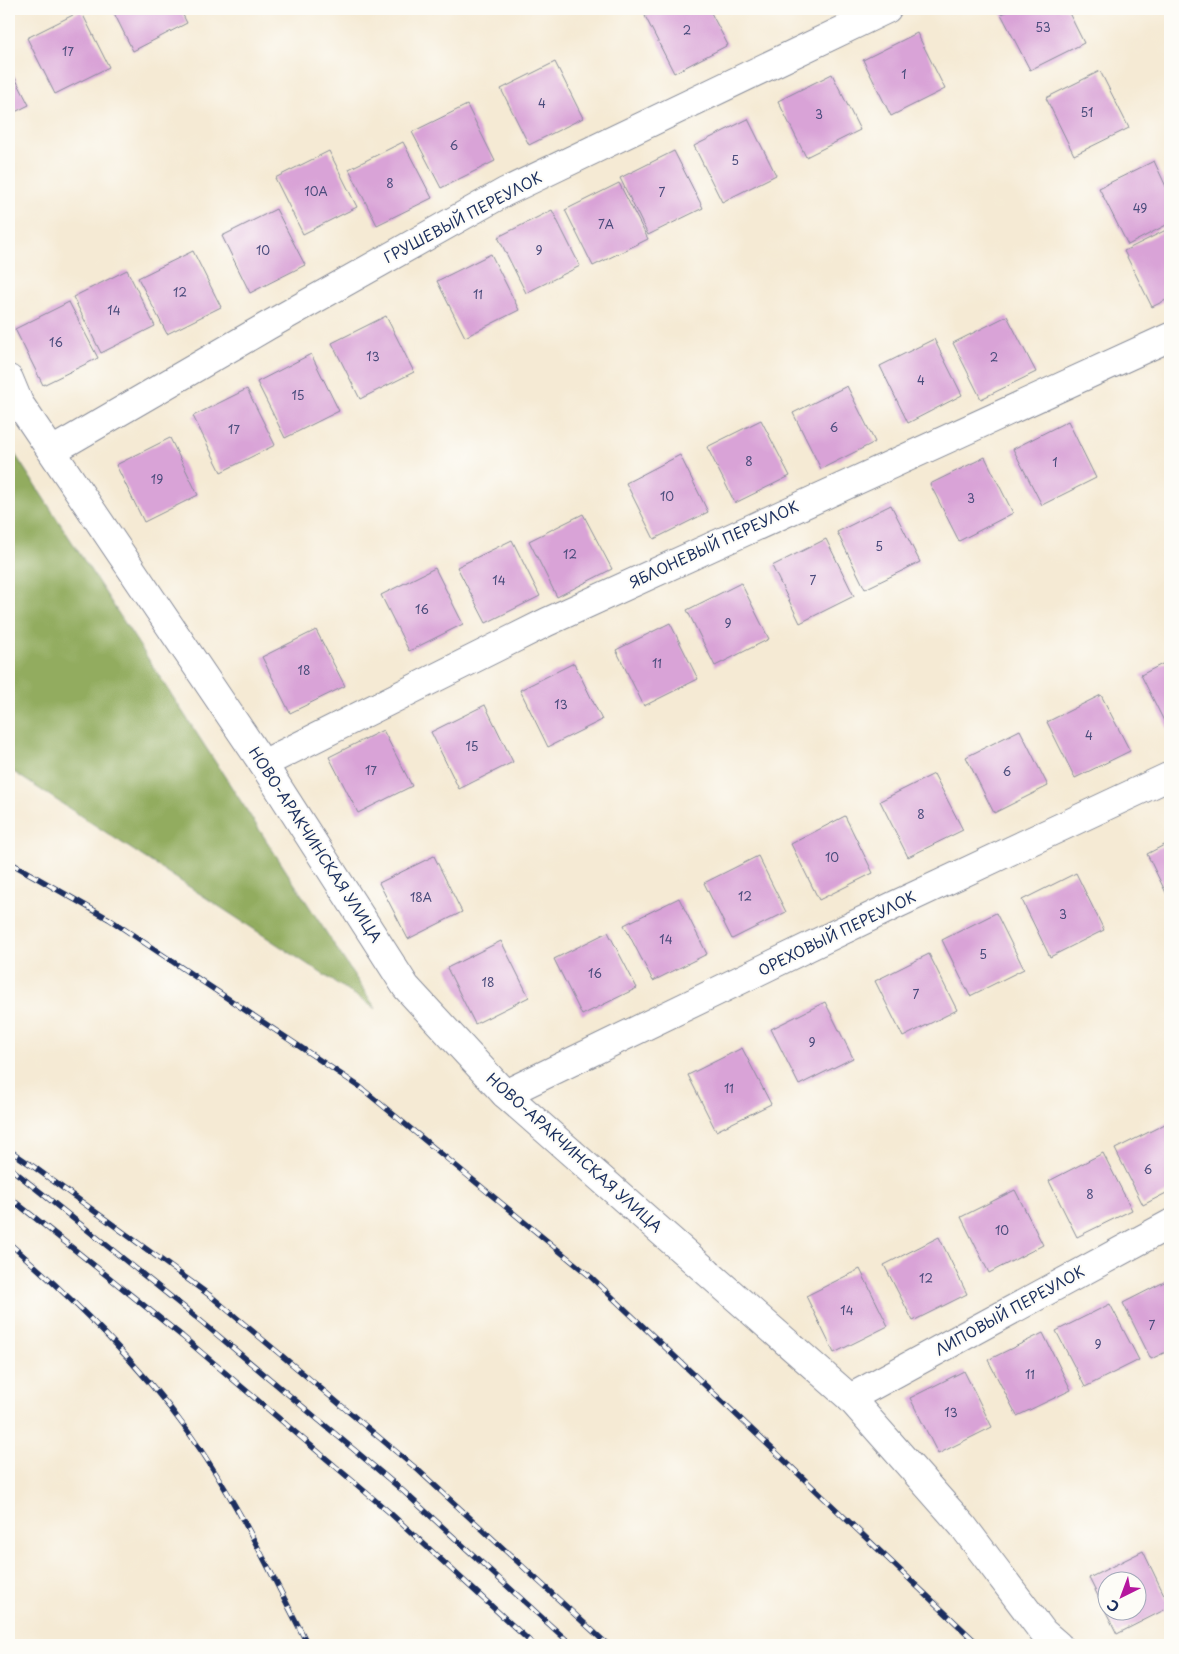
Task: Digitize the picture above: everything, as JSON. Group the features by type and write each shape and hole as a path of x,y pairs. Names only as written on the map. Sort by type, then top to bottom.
{"street":[{"name":"ГРУШЕВЫЙ ПЕРЕУЛОК","path":"52,451 269,325 505,192 887,9"},
{"name":"ЯБЛОНЕВЫЙ ПЕРЕУЛОК","path":"264,764 547,622 1170,338"},
{"name":"НОВО-АРАКЧИНСКАЯ УЛИЦА","path":"9,378 19,403 264,764 406,987 505,1094 850,1398 963,1526 1043,1632 1058,1645"},
{"name":"ОРЕХОВЫЙ ПЕРЕУЛОК","path":"505,1094 895,905 1170,776"},
{"name":"ЛИПОВЫЙ ПЕРЕУЛОК","path":"850,1398 1170,1224"}],"green space":[{"path":"9,445 376,1009 9,769"}],"building":[{"path":"112,9 180,9 187,23 133,51"},
{"path":"660,9 709,9 728,45 674,73 645,16"},
{"path":"1012,9 1067,9 1084,43 1030,70 1001,14"},
{"path":"81,11 109,67 55,94 27,38"},
{"path":"917,33 945,89 891,116 863,60"},
{"path":"555,62 583,118 529,145 501,89"},
{"path":"9,66 29,105 9,115"},
{"path":"1100,71 1129,128 1074,155 1046,98"},
{"path":"832,74 860,130 806,157 778,101"},
{"path":"467,105 495,161 441,188 412,132"},
{"path":"748,119 776,175 722,202 694,146"},
{"path":"403,142 432,198 377,225 349,169"},
{"path":"329,151 357,207 303,234 275,178"},
{"path":"674,151 703,208 648,235 620,178"},
{"path":"1154,161 1170,195 1170,223 1128,245 1099,188"},
{"path":"619,183 648,239 593,266 565,210"},
{"path":"276,209 305,265 250,293 222,236"},
{"path":"552,210 580,266 526,293 498,237"},
{"path":"1170,228 1170,298 1152,307 1124,251"},
{"path":"193,251 221,307 167,334 138,278"},
{"path":"491,254 519,310 465,337 437,281"},
{"path":"127,270 155,326 101,353 73,297"},
{"path":"69,302 98,358 43,385 15,329"},
{"path":"386,316 414,372 360,399 332,343"},
{"path":"1007,316 1036,372 981,399 953,343"},
{"path":"934,339 962,395 908,423 880,366"},
{"path":"311,354 339,411 285,438 257,382"},
{"path":"847,386 875,442 821,469 793,413"},
{"path":"247,389 275,445 221,472 193,416"},
{"path":"761,420 790,476 735,503 707,447"},
{"path":"1068,421 1096,478 1042,505 1013,449"},
{"path":"170,438 198,495 144,522 116,465"},
{"path":"680,455 708,512 654,539 626,483"},
{"path":"985,457 1013,513 959,541 930,484"},
{"path":"891,505 920,562 865,589 837,532"},
{"path":"583,514 612,569 557,597 529,541"},
{"path":"826,539 854,596 800,623 772,566"},
{"path":"512,540 540,596 486,623 457,567"},
{"path":"435,568 463,624 409,651 381,595"},
{"path":"741,583 769,639 715,666 687,610"},
{"path":"670,623 698,679 644,706 616,650"},
{"path":"316,630 345,686 290,713 262,657"},
{"path":"1170,660 1170,731 1169,731 1141,675"},
{"path":"574,663 602,720 548,747 520,690"},
{"path":"1101,695 1130,751 1075,778 1047,722"},
{"path":"485,705 513,762 459,789 431,732"},
{"path":"383,730 412,786 358,813 329,757"},
{"path":"1020,730 1048,786 994,813 966,757"},
{"path":"934,774 963,830 908,857 880,801"},
{"path":"845,816 873,873 819,900 791,844"},
{"path":"1170,842 1170,901 1147,854"},
{"path":"434,856 462,912 408,939 379,883"},
{"path":"758,856 786,912 732,939 704,883"},
{"path":"1076,873 1104,930 1050,957 1022,900"},
{"path":"679,898 707,954 653,981 624,925"},
{"path":"996,913 1024,969 970,996 942,940"},
{"path":"608,932 637,988 582,1015 554,959"},
{"path":"501,941 529,997 475,1024 447,968"},
{"path":"929,954 957,1010 903,1037 875,981"},
{"path":"825,1002 853,1058 799,1085 771,1029"},
{"path":"742,1048 771,1104 716,1131 688,1075"},
{"path":"1169,1122 1170,1191 1143,1205 1115,1149"},
{"path":"1103,1153 1132,1210 1077,1237 1049,1181"},
{"path":"1015,1190 1043,1245 989,1273 961,1217"},
{"path":"939,1237 967,1294 913,1321 884,1265"},
{"path":"860,1269 888,1326 834,1353 806,1296"},
{"path":"1170,1279 1170,1350 1151,1359 1123,1303"},
{"path":"1110,1304 1139,1360 1085,1387 1056,1331"},
{"path":"1043,1333 1071,1390 1017,1416 988,1360"},
{"path":"964,1371 992,1427 938,1454 910,1398"},
{"path":"1143,1551 1170,1607 1146,1619 1146,1572 1101,1572"},
{"path":"1096,1574 1096,1592 1089,1578"},
{"path":"1111,1622 1141,1622 1117,1634"}],"railway":[{"path":"9,862 109,919 360,1087 591,1277 979,1645"},
{"path":"9,1150 212,1297 418,1470 608,1645"},
{"path":"9,1167 196,1317 402,1490 572,1645"},
{"path":"9,1197 182,1336 389,1512 534,1645"},
{"path":"9,1243 58,1287 127,1357 189,1433 238,1510 308,1645"}]}
